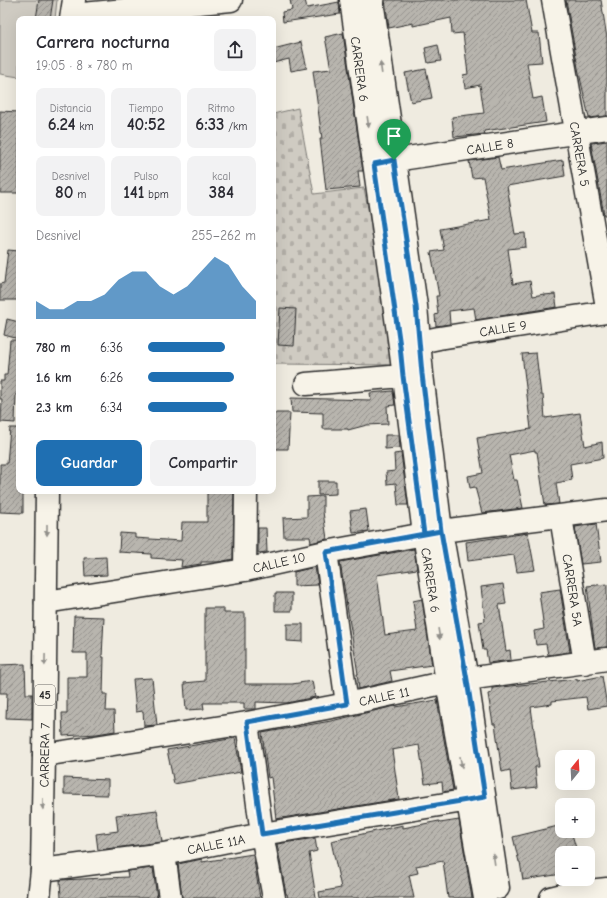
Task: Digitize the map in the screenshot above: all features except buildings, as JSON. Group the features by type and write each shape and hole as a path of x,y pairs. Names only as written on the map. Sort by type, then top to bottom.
{"street":[{"path":"72,12 136,9 231,0"},
{"name":"CARRERA 6","path":"351,0 384,162 416,306 403,376 432,532 476,799 485,898"},
{"name":"CARRERA 6","path":"372,0 384,162"},
{"name":"CARRERA 5","path":"553,0 607,307"},
{"name":"CALLE 8","path":"384,162 607,128"},
{"name":"CALLE 9","path":"410,344 439,338 607,312"},
{"name":"CARRERA 6","path":"410,344 422,374 432,532"},
{"path":"306,384 403,376"},
{"name":"CARRERA 7","path":"39,898 42,870 47,494"},
{"path":"245,570 246,494"},
{"name":"CALLE 10","path":"46,602 245,570 326,552 432,532 607,510"},
{"name":"CARRERA 5A","path":"561,516 585,663"},
{"path":"326,552 347,704"},
{"name":"CALLE 11","path":"44,755 247,722 347,704 457,681 607,659"},
{"path":"247,722 262,834 274,898"},
{"name":"CARRERA 6","path":"476,799 500,898"},
{"name":"CALLE 11A","path":"42,870 164,854 262,834 476,799"},
{"path":"164,854 170,898"},
{"path":"551,898 571,892 607,889"}],"green space":[{"path":"0,0 57,0 55,16 16,16 16,77 0,74"},
{"path":"298,108 314,194 364,188 398,365 276,364 276,113"}],"route":[{"path":"394,160 374,164 400,346 424,534 441,531 467,680 485,797 262,834 247,722 347,704 326,552 441,531 422,374 416,306 394,160"}]}
